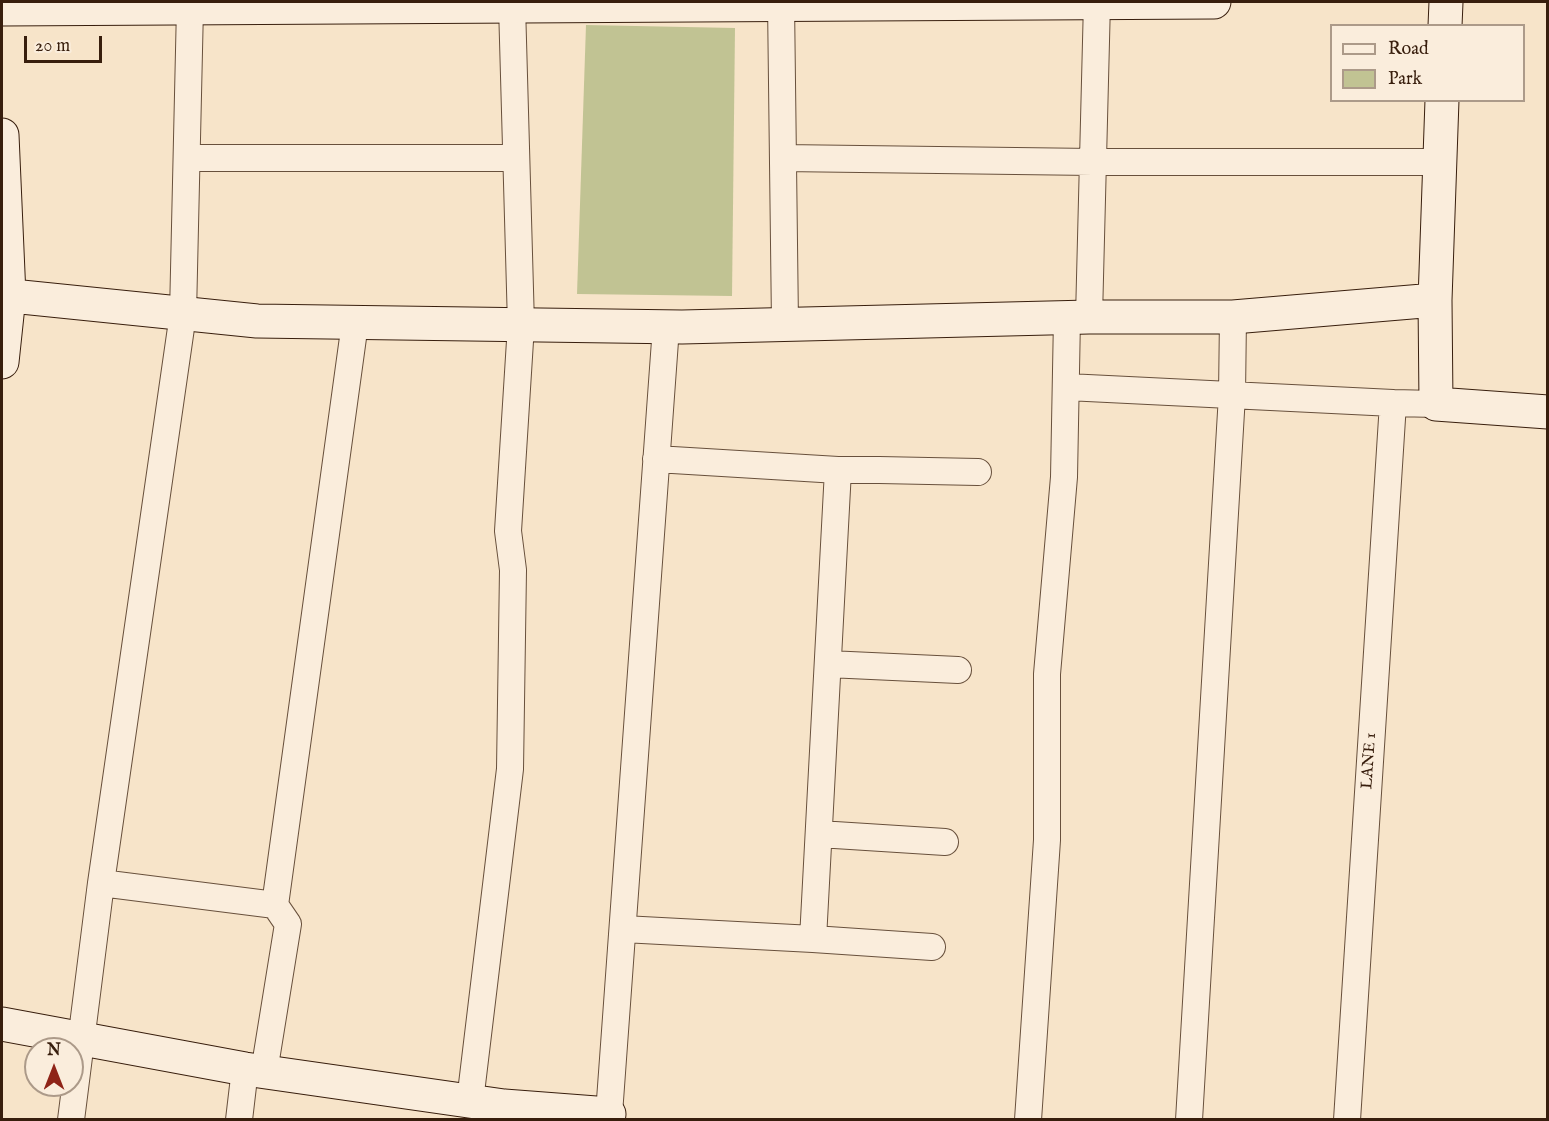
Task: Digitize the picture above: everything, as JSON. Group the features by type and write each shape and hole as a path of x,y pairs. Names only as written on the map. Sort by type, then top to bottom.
{"street":[{"path":"2,9 781,2 1214,2"},
{"path":"781,2 785,324"},
{"path":"1028,1119 1047,840 1047,674 1064,477 1067,387 1078,318 1093,162 1097,2"},
{"path":"1445,24 1446,2"},
{"path":"470,1101 510,769 513,570 508,531 521,325 512,5"},
{"path":"81,1037 183,314 190,7"},
{"path":"1436,404 1435,300 1442,102"},
{"path":"2,135 5,296 2,362"},
{"path":"783,158 1093,162 1440,162"},
{"path":"187,159 516,159"},
{"path":"5,296 258,321 666,327 1233,317 1435,300"},
{"path":"1189,1119 1232,395 1233,317"},
{"path":"239,1119 255,1071 288,924 275,905 355,323"},
{"path":"84,1040 255,1071 504,1106 609,1117 666,327"},
{"path":"1067,387 1436,404 1548,412"},
{"name":"LANE 1","path":"1347,1119 1393,403"},
{"path":"656,459 838,470 978,472"},
{"path":"813,939 838,470"},
{"path":"828,664 958,670"},
{"path":"819,834 945,842"},
{"path":"101,884 275,905"},
{"path":"623,929 932,947"},
{"path":"2,1024 70,1037"},
{"path":"70,1119 73,1097"}],"green space":[{"path":"586,25 735,28 732,296 577,294"}]}
